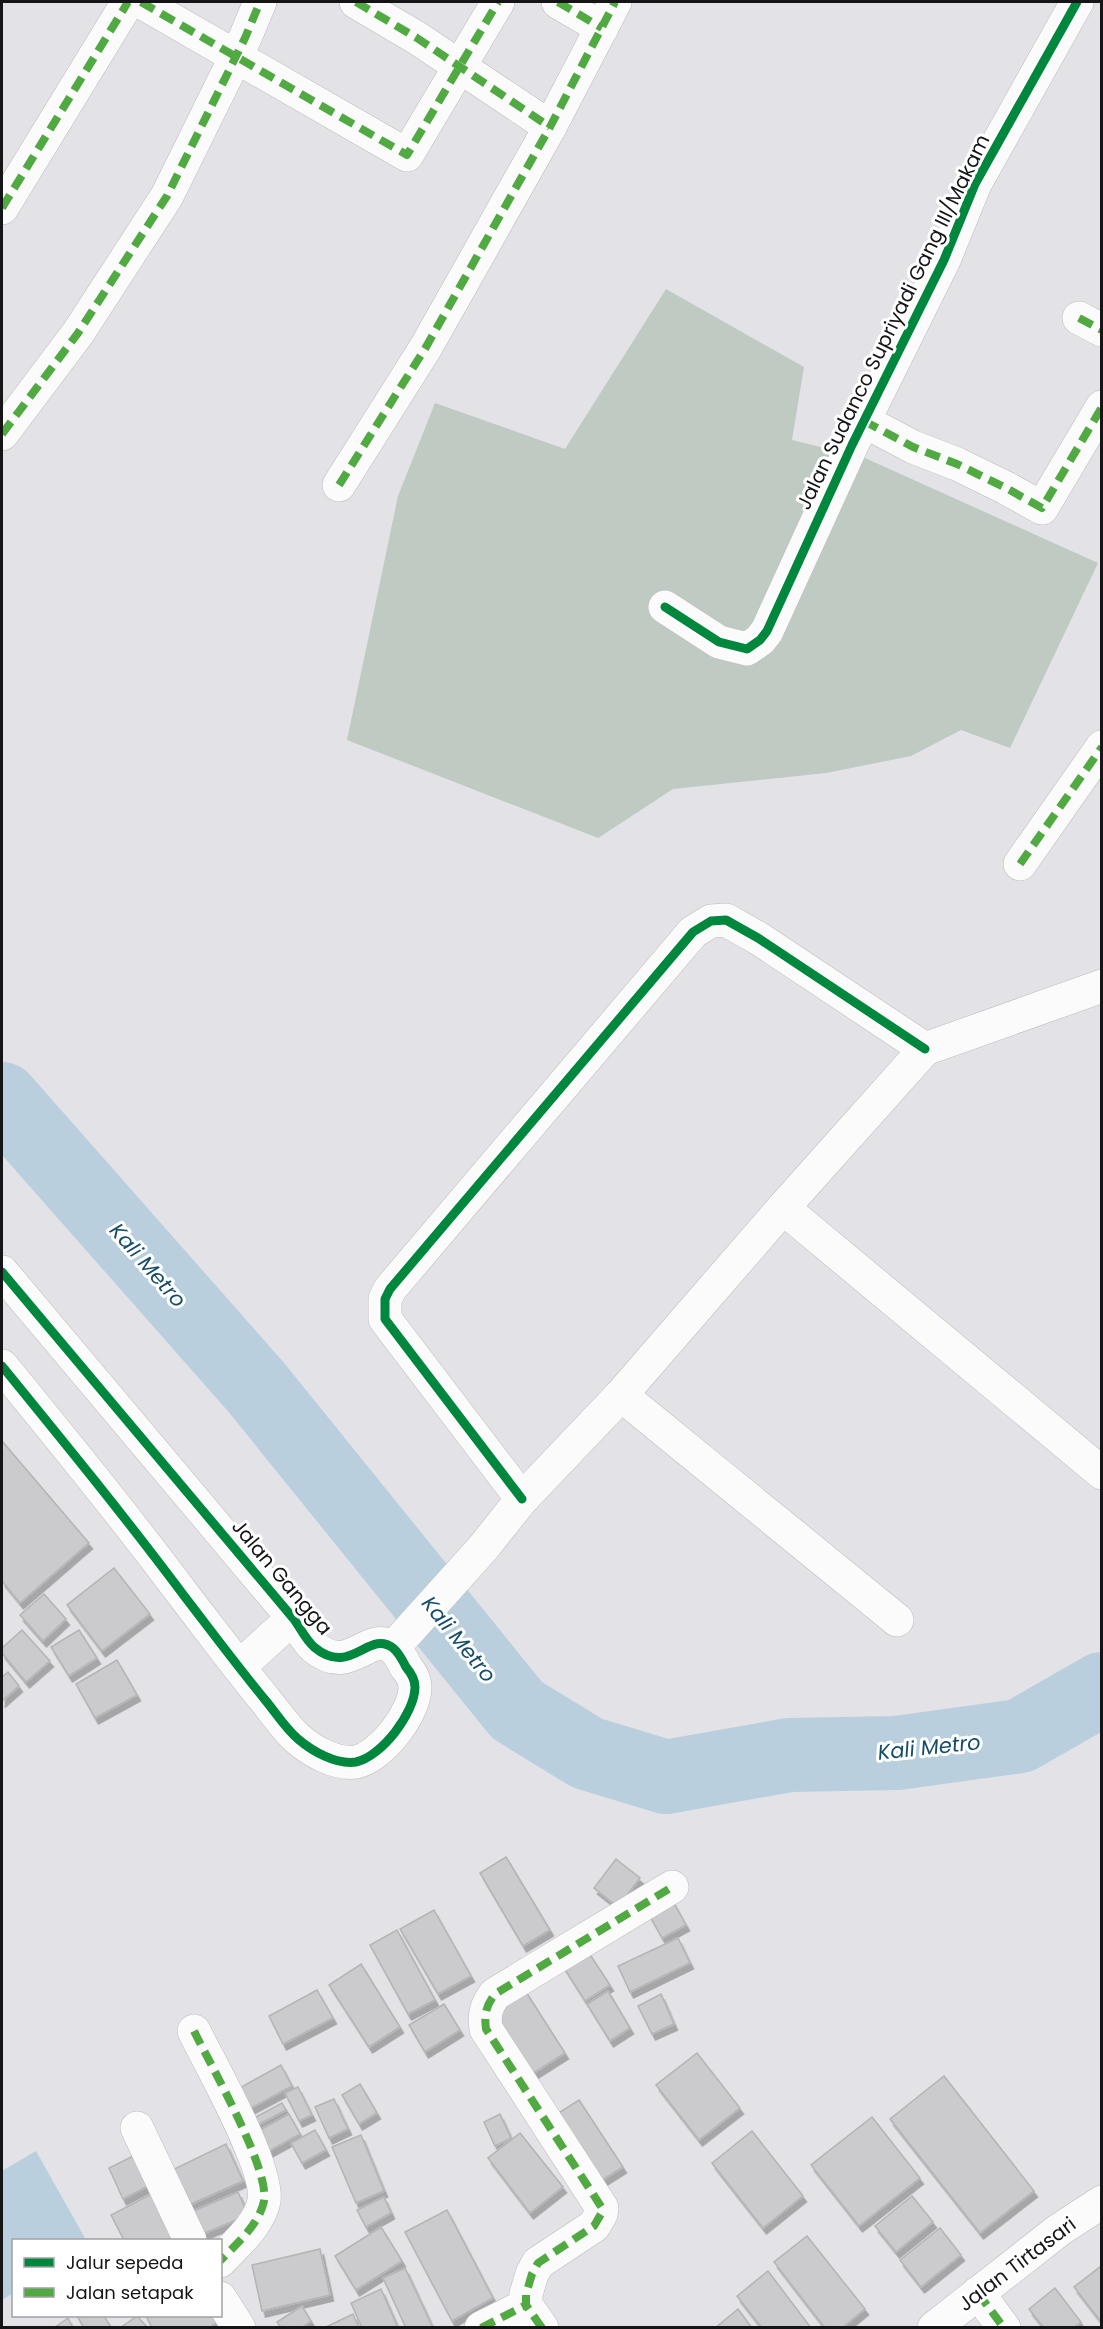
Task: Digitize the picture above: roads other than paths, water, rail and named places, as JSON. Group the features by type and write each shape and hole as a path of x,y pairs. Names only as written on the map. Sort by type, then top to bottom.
{"street":[{"path":"2,208 128,2"},
{"path":"141,2 407,155 498,2"},
{"path":"2,434 78,333 167,196 260,2"},
{"path":"356,2 417,38 550,127"},
{"path":"339,485 426,347 550,127 609,15 558,2"},
{"name":"Jalan Sudanco Supriyadi Gang III/Makam","path":"665,607 719,642 747,649 760,640 944,260 975,184 1077,2"},
{"path":"864,422 913,447 986,478 1042,508 1101,407"},
{"path":"1020,864 1101,747"},
{"path":"522,1499 385,1319 385,1299 390,1289 693,932 719,919 733,923 925,1049"},
{"path":"2,1366 127,1519 239,1667 298,1739 321,1755 337,1760 354,1762 367,1758 379,1750 403,1721 413,1698 415,1687 402,1640 483,1548 522,1499 621,1395 925,1049 1101,987"},
{"path":"783,1208 1101,1473"},
{"name":"Jalan Gangga","path":"2,1272 293,1618 313,1646 335,1658 353,1656 368,1645 402,1640"},
{"path":"621,1395 897,1620"},
{"path":"239,1667 293,1618"},
{"path":"481,2328 534,2316 526,2294 538,2263 594,2226 602,2208 486,2029 484,2017 487,2004 495,1994 672,1887"},
{"path":"194,2031 254,2153 263,2181 264,2201 258,2217 244,2236 222,2258"},
{"path":"137,2128 189,2239"},
{"name":"Jalan Tirtasari","path":"934,2328 1059,2230 1101,2202"},
{"path":"978,2293 1004,2328"},
{"path":"222,2301 238,2328"}],"water":[{"path":"36,2151 85,2239 12,2239 12,2294 2,2300 2,2171"}],"waterway":[{"name":"Kali Metro","path":"2,1099 256,1387 517,1710 587,1753 666,1777 789,1755 897,1753 1020,1736 1102,1689"}]}
